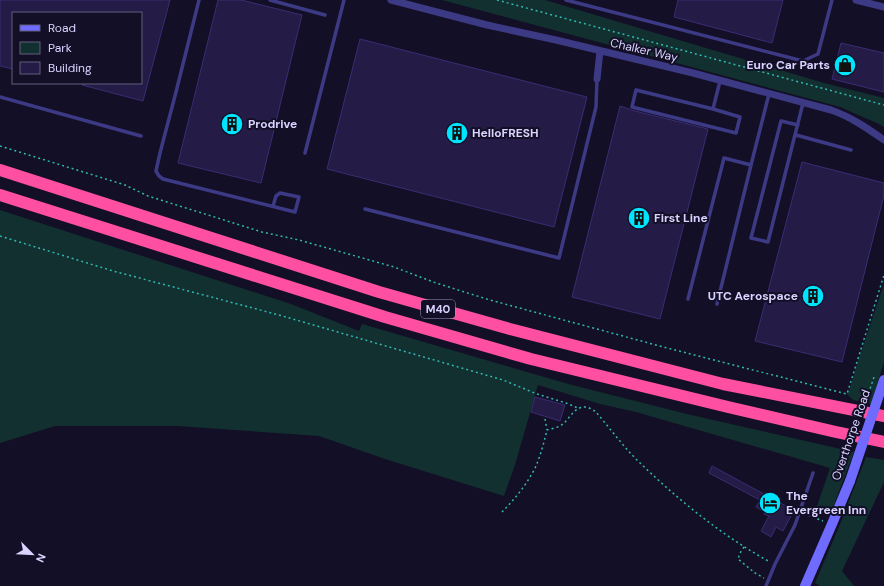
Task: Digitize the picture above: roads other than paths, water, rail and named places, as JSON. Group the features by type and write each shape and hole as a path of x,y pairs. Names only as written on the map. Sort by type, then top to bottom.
{"highway":[{"name":"M40","path":"0,170 379,292 510,329 723,384 884,416"},
{"name":"M40","path":"0,195 385,317 531,359 728,407 884,442"}],"street":[{"name":"Chalker Way","path":"391,0 487,25 600,50 693,73 831,110 844,115 884,140"},
{"path":"856,0 865,1 884,7"},
{"path":"597,79 600,50"},
{"name":"Overthorpe Road","path":"807,585 850,481 882,379"}],"lane":[{"path":"199,0 156,171 163,179 295,212 299,197 280,193 276,196 273,206"},
{"path":"270,0 325,15"},
{"path":"305,153 344,0"},
{"path":"566,0 803,61 818,54 832,0"},
{"path":"365,209 559,258 596,107 597,79"},
{"path":"713,109 720,81"},
{"path":"636,90 713,109 740,117 736,133 632,107 636,90"},
{"path":"717,304 769,94"},
{"path":"0,97 141,136"},
{"path":"798,125 780,121 751,238 768,242 804,103"},
{"path":"796,135 851,150"},
{"path":"688,299 724,158 751,165"},
{"path":"766,586 775,564 795,525 813,473"}],"place":[{"name":"Euro Car Parts","path":"845,65"},
{"name":"Prodrive","path":"232,124"},
{"name":"HelloFRESH","path":"457,133"},
{"name":"First Line","path":"639,218"},
{"name":"UTC Aerospace","path":"813,296"},
{"name":"The Evergreen Inn","path":"770,503"}]}
